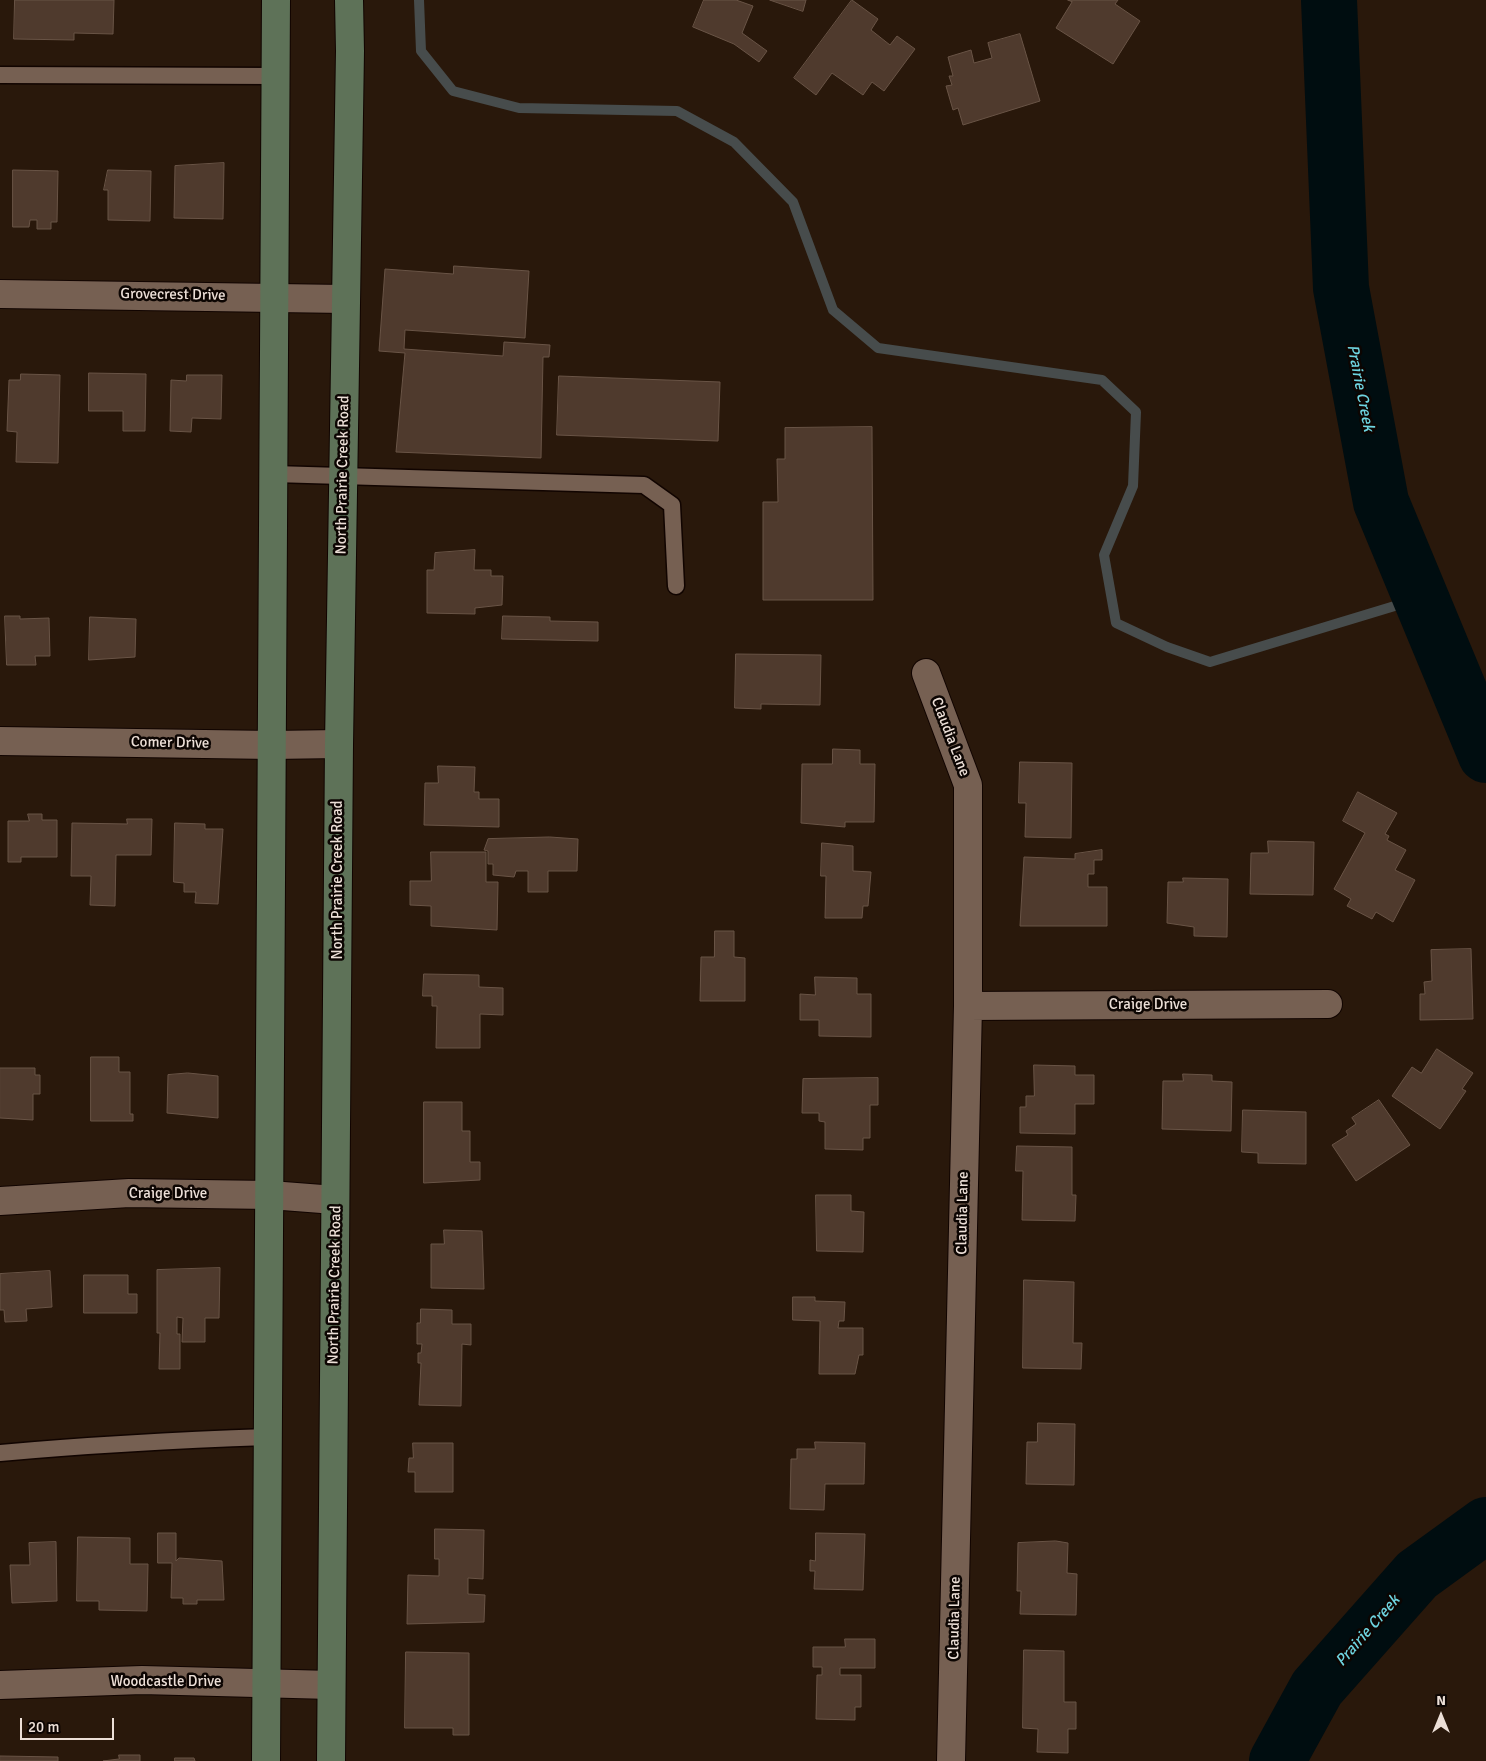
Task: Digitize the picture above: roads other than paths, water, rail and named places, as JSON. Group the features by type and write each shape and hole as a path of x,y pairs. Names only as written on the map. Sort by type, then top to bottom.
{"main road":[{"path":"266,1761 276,0"},
{"name":"North Prairie Creek Road","path":"332,1761 331,1685 339,744 350,51 349,0"}],"street":[{"name":"Grovecrest Drive","path":"0,294 345,298"},
{"name":"Claudia Lane","path":"926,673 968,784 968,1006 952,1761"},
{"name":"Comer Drive","path":"0,741 272,745 339,744"},
{"name":"Craige Drive","path":"968,1006 1328,1004"},
{"name":"Craige Drive","path":"0,1202 129,1193 270,1196 336,1200"},
{"name":"Woodcastle Drive","path":"0,1685 142,1680 331,1685"}],"lane":[{"path":"0,75 276,76"},
{"path":"274,474 644,485 672,505 676,586"},
{"path":"0,1453 202,1439 268,1438"}],"waterway":[{"path":"419,0 421,51 453,91 519,108 677,111 734,142 793,202 833,310 878,348 1102,380 1136,412 1133,486 1104,555 1116,623 1167,647 1210,662 1421,598"},
{"name":"Prairie Creek","path":"1329,0 1341,288 1381,502 1486,755"},
{"name":"Prairie Creek","path":"1277,1761 1317,1688 1417,1575 1486,1525"}]}
